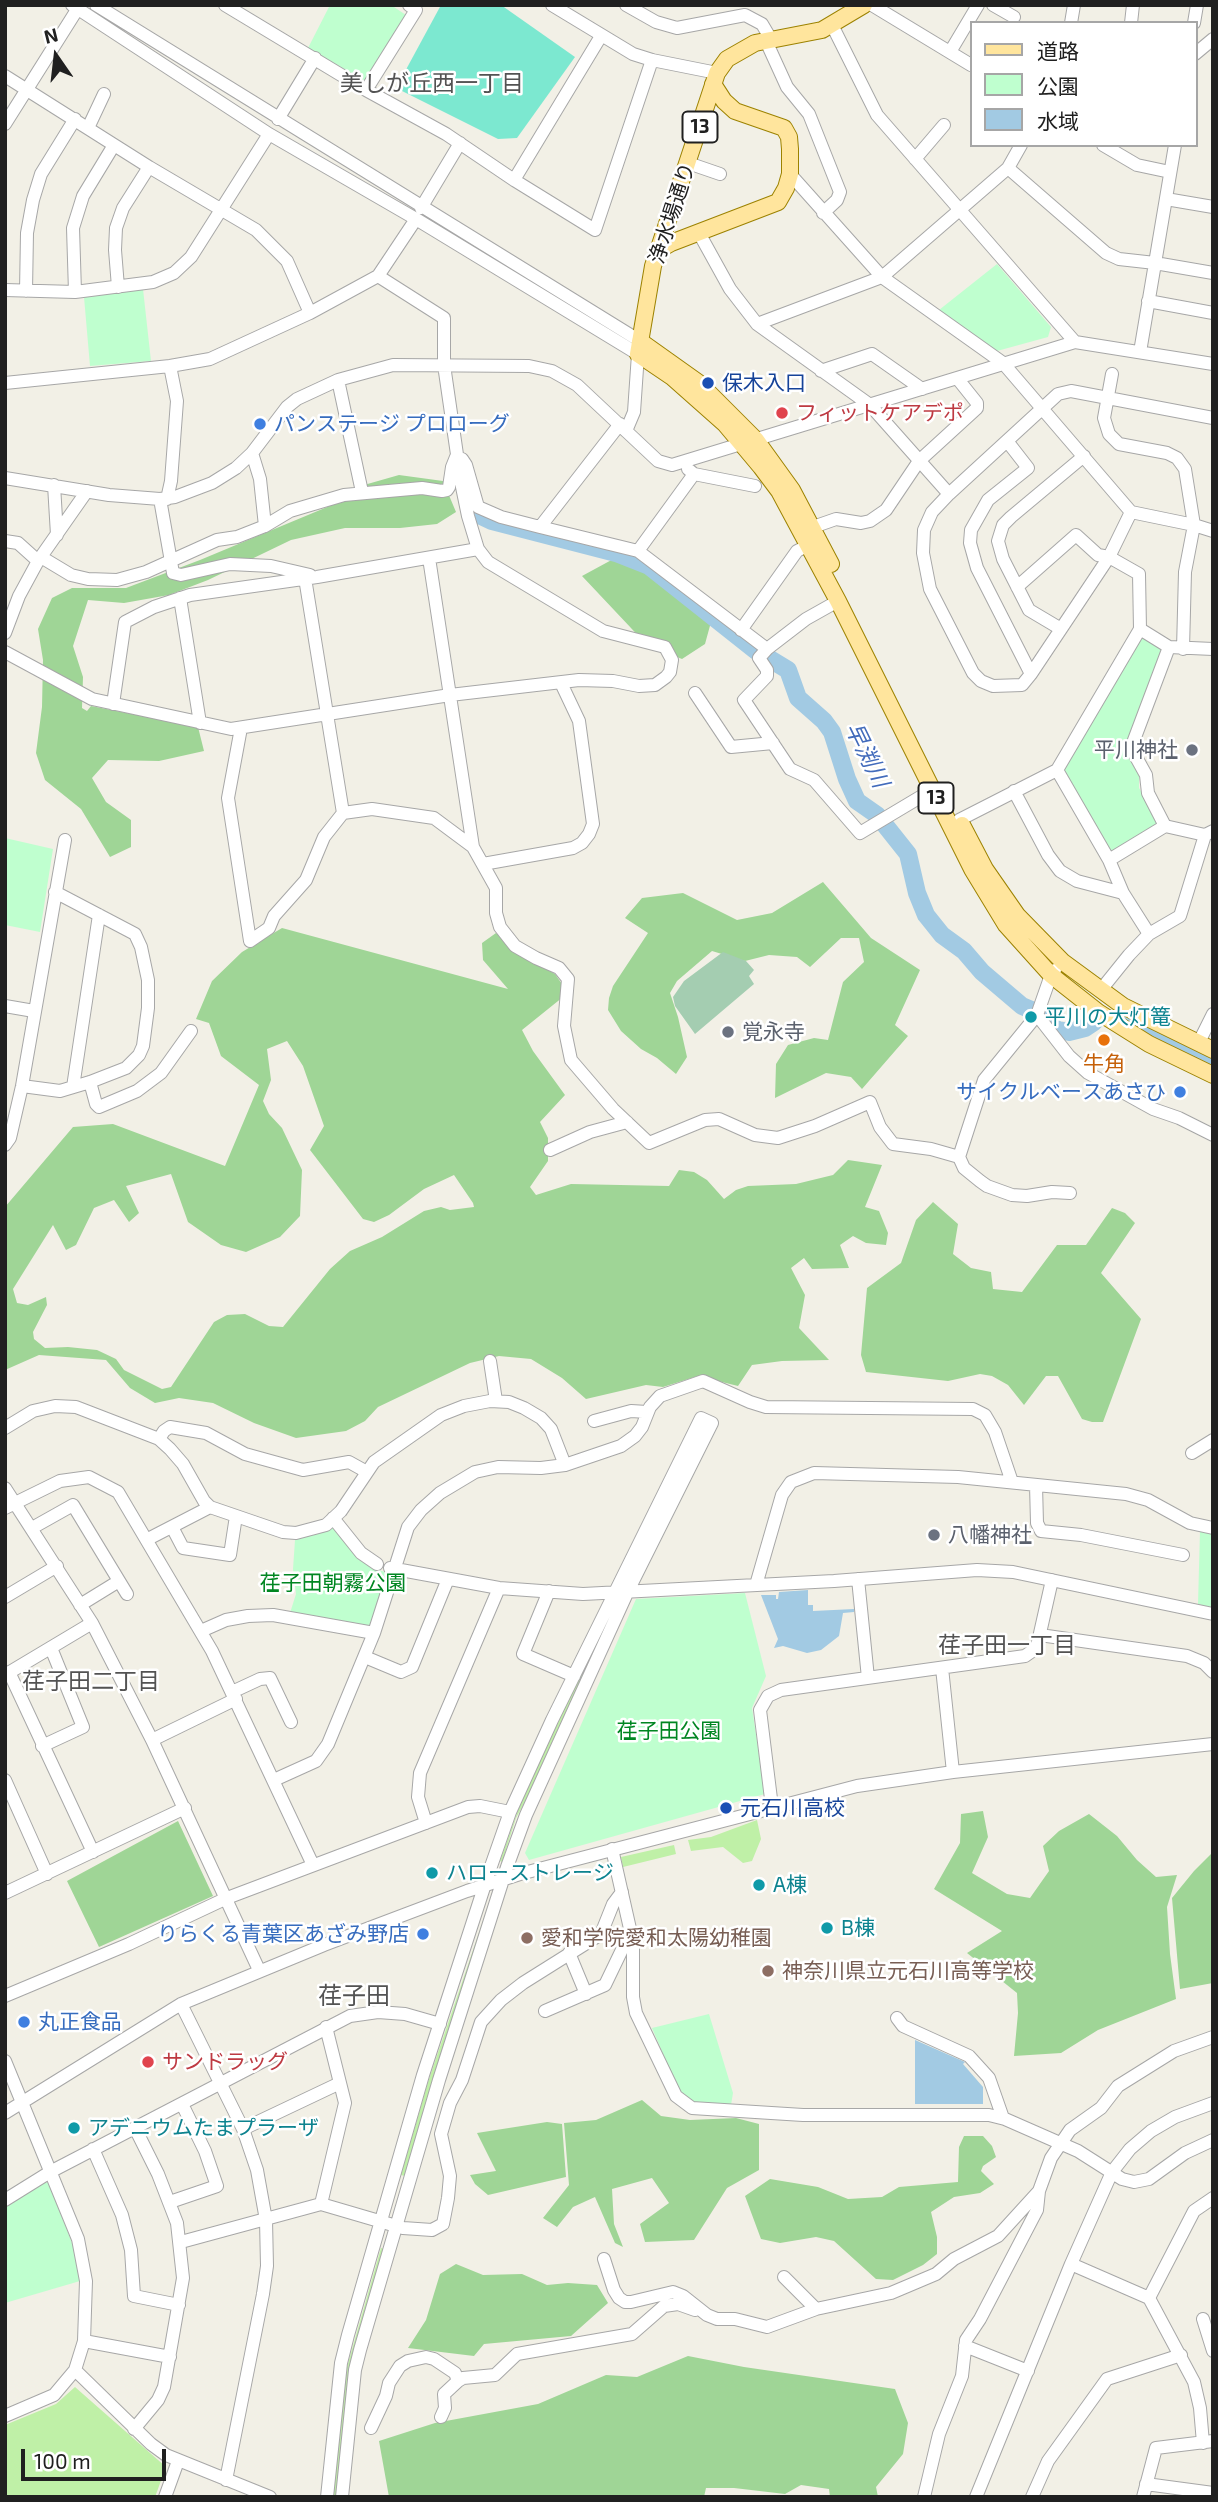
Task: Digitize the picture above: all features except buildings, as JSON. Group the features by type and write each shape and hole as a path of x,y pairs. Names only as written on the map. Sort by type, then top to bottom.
{"main road":[{"name":"浄水場通り","path":"639,348 651,276 715,78 727,59 755,43 806,35 832,25 864,5"},
{"name":"13","path":"659,250 778,202 786,188 790,174 790,149 789,137 784,128 735,111 715,78"},
{"name":"13","path":"639,348 699,383 786,481 813,527 959,820 985,869 1006,900 1063,962 1100,990 1147,1019 1205,1047"},
{"name":"13","path":"750,442 809,545 932,790 988,897 1006,925 1051,975 1122,1029 1213,1075"}],"street":[{"path":"96,5 278,119 419,214 639,348 634,412 540,527"},
{"path":"225,5 460,143 594,230 652,60"},
{"path":"552,5 633,54 715,78"},
{"path":"626,5 656,22 677,28 744,15 762,24 787,87 808,114 840,192 837,200 823,213"},
{"path":"872,5 970,64"},
{"path":"950,52 978,5"},
{"path":"993,5 1014,18"},
{"path":"5,124 76,7 269,134 419,214"},
{"path":"366,90 415,7"},
{"path":"832,25 877,115 1075,342"},
{"path":"514,180 601,36"},
{"path":"1197,52 1213,38"},
{"path":"278,119 315,58"},
{"path":"5,76 149,167 256,230 277,248 287,261 310,313"},
{"path":"88,128 104,94"},
{"path":"26,291 27,233 33,200 41,174 75,119"},
{"path":"915,159 944,125"},
{"path":"5,290 75,292 153,282 174,273 191,257 269,134"},
{"path":"5,383 170,366 209,359 310,313 378,276 419,214 460,143"},
{"path":"75,292 73,228 83,196 114,145"},
{"path":"757,324 882,277 1007,168 1020,147"},
{"path":"1106,147 1137,165 1170,172"},
{"path":"1140,352 1175,147"},
{"path":"688,163 720,174"},
{"path":"118,287 116,228 123,208 149,167"},
{"path":"1007,168 1106,253 1119,259 1213,273"},
{"path":"790,174 882,277 1003,363 1131,512 1213,531"},
{"path":"1166,199 1213,207"},
{"path":"699,233 730,289 757,324 870,405 949,494"},
{"path":"5,652 41,674 92,699 200,723 241,728 450,695 561,682 597,680 639,686 655,685 670,672 672,660 665,647 603,631 488,562 478,549 461,482 444,365 444,318 378,276"},
{"path":"1148,301 1213,313"},
{"path":"5,478 86,491 163,499 212,483 236,468 252,453 287,407 297,399 338,380 385,366 529,366 552,371 577,385 658,461 681,464 1075,342 1213,364"},
{"path":"821,371 872,354 922,389"},
{"path":"170,366 177,401 172,473 163,499 171,566 181,575 230,564 271,566 311,578"},
{"path":"1112,374 1104,418 1109,434 1119,444 1167,453 1177,458 1185,469 1194,525 1185,572 1183,649"},
{"path":"813,527 836,519 861,523 880,517 919,461 977,408 977,403 957,378"},
{"path":"338,380 362,492"},
{"path":"1131,512 1109,557 1031,674 1021,685 993,687 981,681 973,673 930,589 923,552 924,530 932,512 1058,394 1071,391 1213,418"},
{"path":"1007,441 1028,468 988,500 971,530 970,543 977,568 1031,674"},
{"path":"252,453 260,480 265,526"},
{"path":"5,541 18,543 40,559 71,575 107,580 125,579 171,566 217,540 237,537 265,526 307,504 362,492 422,488 447,490 457,453"},
{"path":"457,453 466,464 478,507 501,517 638,551 741,629 763,653 767,670 767,676 744,700 790,769 814,780 860,833 932,790"},
{"path":"1061,629 1029,611 999,541 1003,525 1084,456"},
{"path":"681,464 694,474 755,486"},
{"path":"638,551 694,474"},
{"path":"54,485 57,535"},
{"path":"5,632 19,596 40,559 86,491"},
{"path":"959,820 1057,770 1140,629 1139,574 1109,557 1098,555 1076,535 1017,587"},
{"path":"741,629 796,551 809,545"},
{"path":"113,704 125,622 154,607 180,598 478,549"},
{"path":"429,558 473,848"},
{"path":"311,578 326,714 343,813"},
{"path":"180,598 200,723"},
{"path":"763,653 806,619 838,601"},
{"path":"1140,629 1168,648 1213,649"},
{"path":"1165,826 1148,793 1146,775 1131,748 1168,648"},
{"path":"483,864 572,848 582,844 589,834 593,824 579,721 561,682"},
{"path":"695,694 731,747 773,743"},
{"path":"241,728 228,798 250,941 269,928 274,916 306,880 324,837 343,813 372,808 434,818 473,848 496,888 496,912 500,927 515,946 559,968 568,979 564,1026 571,1060 613,1109 649,1143 705,1119 719,1119 755,1135 778,1138 815,1126 870,1102 885,1136 893,1144 931,1149 959,1157"},
{"path":"1057,770 1109,860 1123,893 1149,934"},
{"path":"1014,791 1059,871 1077,881 1123,893"},
{"path":"1100,990 1149,934 1180,916 1209,833 1165,826 1109,860"},
{"path":"5,1145 10,1138 22,1086 65,840"},
{"path":"22,1086 60,1091 90,1082 126,1068 139,1055 143,1046 148,1008 147,972 135,934 55,892"},
{"path":"73,1087 99,915"},
{"path":"1063,962 1051,975 1039,1010 984,1080 959,1157 964,1168 980,1181 1012,1195 1070,1193"},
{"path":"5,1006 34,1011"},
{"path":"1039,1010 1069,1056 1088,1073 1142,1103 1213,1135"},
{"path":"1205,1047 1213,1014"},
{"path":"90,1082 99,1107 137,1091 161,1073 191,1031"},
{"path":"550,1150 590,1132 627,1122"},
{"path":"490,1362 496,1402"},
{"path":"274,1780 316,1761 328,1744 374,1633 388,1567 408,1527 421,1510 449,1487 475,1472 498,1467 541,1468 565,1465 621,1446 635,1436 642,1427 647,1412 660,1396 703,1381 766,1407 973,1409 985,1415 995,1432 1012,1482"},
{"path":"5,1428 33,1411 55,1406 76,1407 159,1439 183,1464 210,1507 283,1532 296,1533 326,1525 341,1511 374,1462 441,1415 464,1406 509,1402 541,1418 551,1429 565,1465"},
{"path":"594,1421 631,1411 647,1412"},
{"path":"327,2497 341,2363 440,2024 484,1885 510,1812 573,1676 701,1418 712,1423 628,1591 526,1815 503,1880 439,2080 355,2370 342,2497"},
{"path":"159,1439 170,1427 206,1433 245,1454 303,1469 349,1462 367,1472"},
{"path":"1192,1453 1213,1440"},
{"path":"756,1585 782,1495 791,1482 814,1473 958,1477 1126,1494 1148,1500 1190,1523 1213,1528"},
{"path":"10,1505 60,1481 89,1477 118,1492 201,1631 313,1865"},
{"path":"1036,1485 1037,1523 1041,1531 1081,1535 1183,1555"},
{"path":"5,1488 10,1505 32,1528 93,1623 185,1808 259,1970"},
{"path":"32,1528 73,1505 127,1594"},
{"path":"148,1539 210,1507"},
{"path":"172,1527 183,1548 230,1555 236,1516"},
{"path":"333,1518 361,1553 388,1567 499,1588 614,1594 977,1570 1013,1572 1213,1614"},
{"path":"5,1597 57,1566"},
{"path":"365,1657 401,1672 412,1667 448,1579"},
{"path":"858,1579 868,1678"},
{"path":"772,1808 760,1710 768,1696 781,1689 1026,1656 1035,1649 1040,1635 1052,1580"},
{"path":"80,1605 119,1581"},
{"path":"426,1823 418,1797 420,1773 499,1588"},
{"path":"548,1591 523,1654 573,1676"},
{"path":"201,1631 226,1620 273,1615 374,1633"},
{"path":"93,1623 7,1674 93,1852"},
{"path":"1040,1635 1187,1656 1204,1663 1213,1672"},
{"path":"42,1746 83,1727 51,1648"},
{"path":"942,1668 953,1772"},
{"path":"152,1740 260,1679 270,1678 291,1722"},
{"path":"5,2113 181,2004 259,1970 484,1885 857,1786 953,1772 1213,1744"},
{"path":"5,1780 47,1874"},
{"path":"5,1996 129,1944 227,1898 468,1807 480,1806 510,1812"},
{"path":"5,1894 185,1808"},
{"path":"612,1849 635,1954 636,2013 676,2096 692,2108 803,2115 989,2115 1003,2118 1060,2143 1099,2163 1122,2179 1134,2182 1149,2179 1185,2153 1213,2140"},
{"path":"181,2242 321,2204 397,2226 432,2230 443,2224 449,2199 450,2176 441,2134 481,2022 501,2000 523,1983 601,1934 613,1904 622,1892"},
{"path":"545,2011 605,1985 631,1931"},
{"path":"569,1952 586,1994"},
{"path":"181,2004 243,2129 257,2170 266,2220 267,2266 263,2294 226,2480"},
{"path":"5,2200 93,2149 350,2016 378,2012 405,2014 440,2024"},
{"path":"897,2018 903,2026 969,2056 989,2078 1003,2118"},
{"path":"321,2204 345,2103 326,2027"},
{"path":"924,2497 939,2434 962,2376 969,2334 980,2319 1037,2210 1039,2191 1051,2158 1060,2143 1070,2130 1101,2108 1118,2086 1174,2051 1213,2038"},
{"path":"5,2061 82,2255 86,2281 84,2340 75,2370 54,2395 5,2416"},
{"path":"243,2129 340,2083"},
{"path":"976,2497 1071,2264 1112,2172 1130,2149 1151,2132 1175,2117 1213,2103"},
{"path":"170,2202 217,2186 205,2151 182,2104"},
{"path":"134,2429 161,2394 183,2278 181,2242 170,2202 135,2128"},
{"path":"93,2149 122,2215 131,2250 134,2296 179,2305"},
{"path":"441,2417 445,2408 444,2394 463,2378 495,2375 517,2354 632,2334 657,2311 670,2304 716,2319 735,2319 767,2327 816,2309 891,2293 936,2274 954,2259 998,2236 1039,2191"},
{"path":"1149,2298 1194,2211 1213,2198"},
{"path":"604,2259 618,2298 631,2302 673,2292 683,2296 701,2312"},
{"path":"1071,2264 1149,2298 1206,2406 1208,2442 1156,2448 1145,2491 1213,2493"},
{"path":"784,2277 816,2309"},
{"path":"1202,2319 1213,2351"},
{"path":"84,2340 170,2357"},
{"path":"965,2346 1028,2371"},
{"path":"1032,2497 1048,2461 1107,2379 1181,2356"},
{"path":"371,2428 389,2383 400,2366 408,2361 426,2357 434,2359 455,2373 458,2381"},
{"path":"75,2370 151,2444 177,2460 270,2497"},
{"path":"165,2497 177,2460"}],"green space":[{"path":"330,5 391,5 409,17 367,82 308,48"},
{"path":"441,5 501,5 575,57 517,138 498,139 396,88"},
{"path":"997,264 1051,327 1048,337 997,351 939,310"},
{"path":"143,289 151,361 90,366 84,297"},
{"path":"399,475 443,481 456,512 437,524 400,528 345,528 291,540 208,580 169,595 124,603 88,600 73,646 83,677 82,708 87,711 91,706 198,727 204,751 159,761 108,760 92,778 106,802 131,820 131,847 110,857 81,809 45,780 36,753 42,707 43,660 38,629 52,598 72,588 126,588 332,505 357,487"},
{"path":"617,557 666,582 711,622 705,644 682,659 647,645 582,576"},
{"path":"1140,633 1164,648 1127,746 1139,771 1139,788 1161,823 1110,855 1060,769"},
{"path":"5,838 53,849 40,932 5,925"},
{"path":"823,882 871,938 920,970 895,1025 908,1036 862,1089 851,1077 826,1073 775,1098 776,1064 788,1045 814,1038 828,1040 843,982 864,962 859,938 841,938 810,967 797,957 769,955 745,961 712,951 677,981 670,993 687,1057 676,1074 621,1031 608,1010 609,998 613,986 648,933 625,918 642,898 683,893 737,920 772,913"},
{"path":"282,928 508,989 483,960 482,943 496,933 530,960 555,974 562,984 563,997 522,1030 533,1051 565,1095 540,1122 548,1138 548,1161 530,1187 536,1195 571,1184 669,1186 679,1170 694,1172 707,1180 724,1199 736,1190 748,1186 796,1184 833,1175 848,1160 882,1165 865,1207 879,1211 888,1233 886,1245 866,1243 853,1236 840,1245 849,1268 812,1269 804,1258 791,1268 805,1295 799,1328 829,1360 752,1365 738,1386 698,1376 663,1387 646,1385 586,1399 562,1378 531,1359 499,1356 470,1363 378,1407 365,1421 346,1431 296,1438 254,1423 213,1403 179,1398 155,1403 130,1388 106,1360 39,1355 5,1370 5,1207 73,1127 113,1124 225,1166 259,1085 221,1056 209,1023 196,1019 212,981 242,952","holes":["287,1041 303,1066 324,1126 310,1150 363,1219 374,1222 389,1215 424,1189 454,1175 474,1207 450,1210 441,1207 424,1211 382,1237 350,1251 330,1269 283,1327 269,1326 245,1314 227,1315 214,1322 171,1387 162,1389 124,1370 116,1359 97,1350 45,1348 34,1339 33,1332 47,1305 46,1297 28,1305 17,1303 13,1289 53,1225 66,1250 76,1245 94,1208 114,1200 129,1222 139,1213 126,1186 171,1174 188,1222 221,1245 246,1252 280,1237 300,1216 302,1170 282,1128 269,1114 263,1101 271,1080 267,1049"]},
{"path":"723,952 746,961 754,970 749,976 754,984 695,1034 675,1006 673,997 684,981"},
{"path":"933,1202 958,1224 953,1254 971,1268 991,1272 993,1289 1022,1292 1057,1245 1086,1245 1112,1208 1125,1213 1135,1223 1101,1273 1141,1319 1103,1422 1082,1419 1058,1376 1046,1376 1024,1405 1008,1385 992,1376 980,1374 948,1381 866,1372 861,1355 867,1288 901,1263 916,1220"},
{"name":"荏子田朝霧公園","path":"333,1527 371,1568 389,1573 370,1628 290,1613 296,1594 293,1569 295,1540"},
{"path":"1200,1531 1213,1533 1213,1608 1198,1604"},
{"name":"荏子田公園","path":"745,1593 766,1676 752,1708 765,1794 529,1860 525,1853 636,1599"},
{"path":"613,1609 532,1789 516,1818 502,1862 500,1861 521,1802"},
{"path":"983,1811 988,1837 972,1873 1007,1894 1030,1898 1049,1871 1043,1846 1059,1831 1089,1814 1117,1836 1156,1877 1177,1875 1167,1907 1176,1999 1098,2030 1061,2053 1014,2056 1017,1993 967,1953 1002,1931 934,1889 960,1843 961,1814"},
{"path":"757,1820 761,1839 752,1861 743,1863 723,1847 691,1851 688,1840 711,1837"},
{"path":"178,1821 213,1896 99,1947 67,1881"},
{"path":"674,1845 676,1854 623,1867 621,1857"},
{"path":"1213,1852 1213,1983 1180,1989 1172,1898"},
{"path":"487,1909 405,2176 401,2175 428,2082"},
{"path":"709,2014 733,2093 731,2105 694,2103 684,2096 677,2087 652,2028"},
{"path":"642,2100 661,2116 690,2120 736,2118 759,2124 759,2170 727,2188 694,2240 645,2242 640,2224 669,2203 652,2178 612,2189 614,2224 623,2247 615,2243 595,2197 573,2207 557,2227 543,2218 569,2185 564,2123 596,2120"},
{"path":"547,2122 562,2124 566,2177 488,2195 475,2184 470,2175 496,2171 477,2133"},
{"path":"964,2136 983,2136 992,2146 996,2157 983,2166 981,2171 994,2184 980,2193 954,2197 931,2212 937,2237 937,2254 923,2265 893,2280 876,2279 834,2241 816,2237 780,2243 761,2239 745,2196 770,2179 818,2187 848,2199 882,2197 899,2187 958,2182 959,2147"},
{"path":"45,2182 49,2183 80,2264 80,2281 5,2303 5,2206"},
{"path":"381,2248 384,2249 351,2370 336,2497 332,2497 347,2367"},
{"path":"456,2264 483,2275 522,2274 547,2285 597,2285 608,2303 571,2336 484,2344 474,2356 408,2348 426,2320 440,2274"},
{"path":"688,2356 895,2389 908,2423 903,2454 876,2487 878,2497 830,2497 829,2489 801,2485 785,2494 734,2488 706,2488 704,2497 389,2497 379,2441 435,2423 538,2404 606,2375 637,2377"},
{"path":"75,2387 166,2467 155,2497 5,2497 5,2425 56,2404"}],"water":[{"path":"808,1590 808,1605 813,1605 813,1611 854,1609 854,1612 843,1613 839,1636 821,1650 807,1653 783,1646 774,1648 778,1639 761,1595 776,1595 778,1599 779,1592"},
{"path":"915,2040 965,2062 963,2064 983,2087 983,2104 915,2104"}],"waterway":[{"name":"早渕川","path":"473,512 492,521 616,553 649,566 755,650 788,670 798,698 824,721 832,732 857,801 877,815 908,854 917,893 926,915 942,935 964,951 982,972 1022,1006 1041,1014 1049,1025 1069,1032 1085,1028 1094,1022"},
{"name":"早渕川","path":"1125,1019 1213,1061"}],"place":[{"name":"保木入口","path":"708,383"},
{"name":"フィットケアデポ","path":"782,413"},
{"name":"パンステージ プロローグ","path":"260,424"},
{"name":"平川神社","path":"1192,750"},
{"name":"平川の大灯篭","path":"1031,1017"},
{"name":"覚永寺","path":"728,1032"},
{"name":"牛角","path":"1104,1040"},
{"name":"サイクルベースあさひ","path":"1180,1092"},
{"name":"八幡神社","path":"934,1535"},
{"name":"元石川高校","path":"726,1808"},
{"name":"ハローストレージ","path":"432,1873"},
{"name":"A棟","path":"759,1885"},
{"name":"B棟","path":"827,1928"},
{"name":"りらくる青葉区あざみ野店","path":"423,1934"},
{"name":"愛和学院愛和太陽幼稚園","path":"527,1938"},
{"name":"神奈川県立元石川高等学校","path":"768,1971"},
{"name":"丸正食品","path":"24,2022"},
{"name":"サンドラッグ","path":"148,2062"},
{"name":"アデニウムたまプラーザ","path":"74,2128"}],"district":[{"name":"美しが丘西一丁目","path":"432,83"},
{"name":"荏子田一丁目","path":"1007,1645"},
{"name":"荏子田二丁目","path":"91,1681"},
{"name":"荏子田","path":"354,1996"}]}
